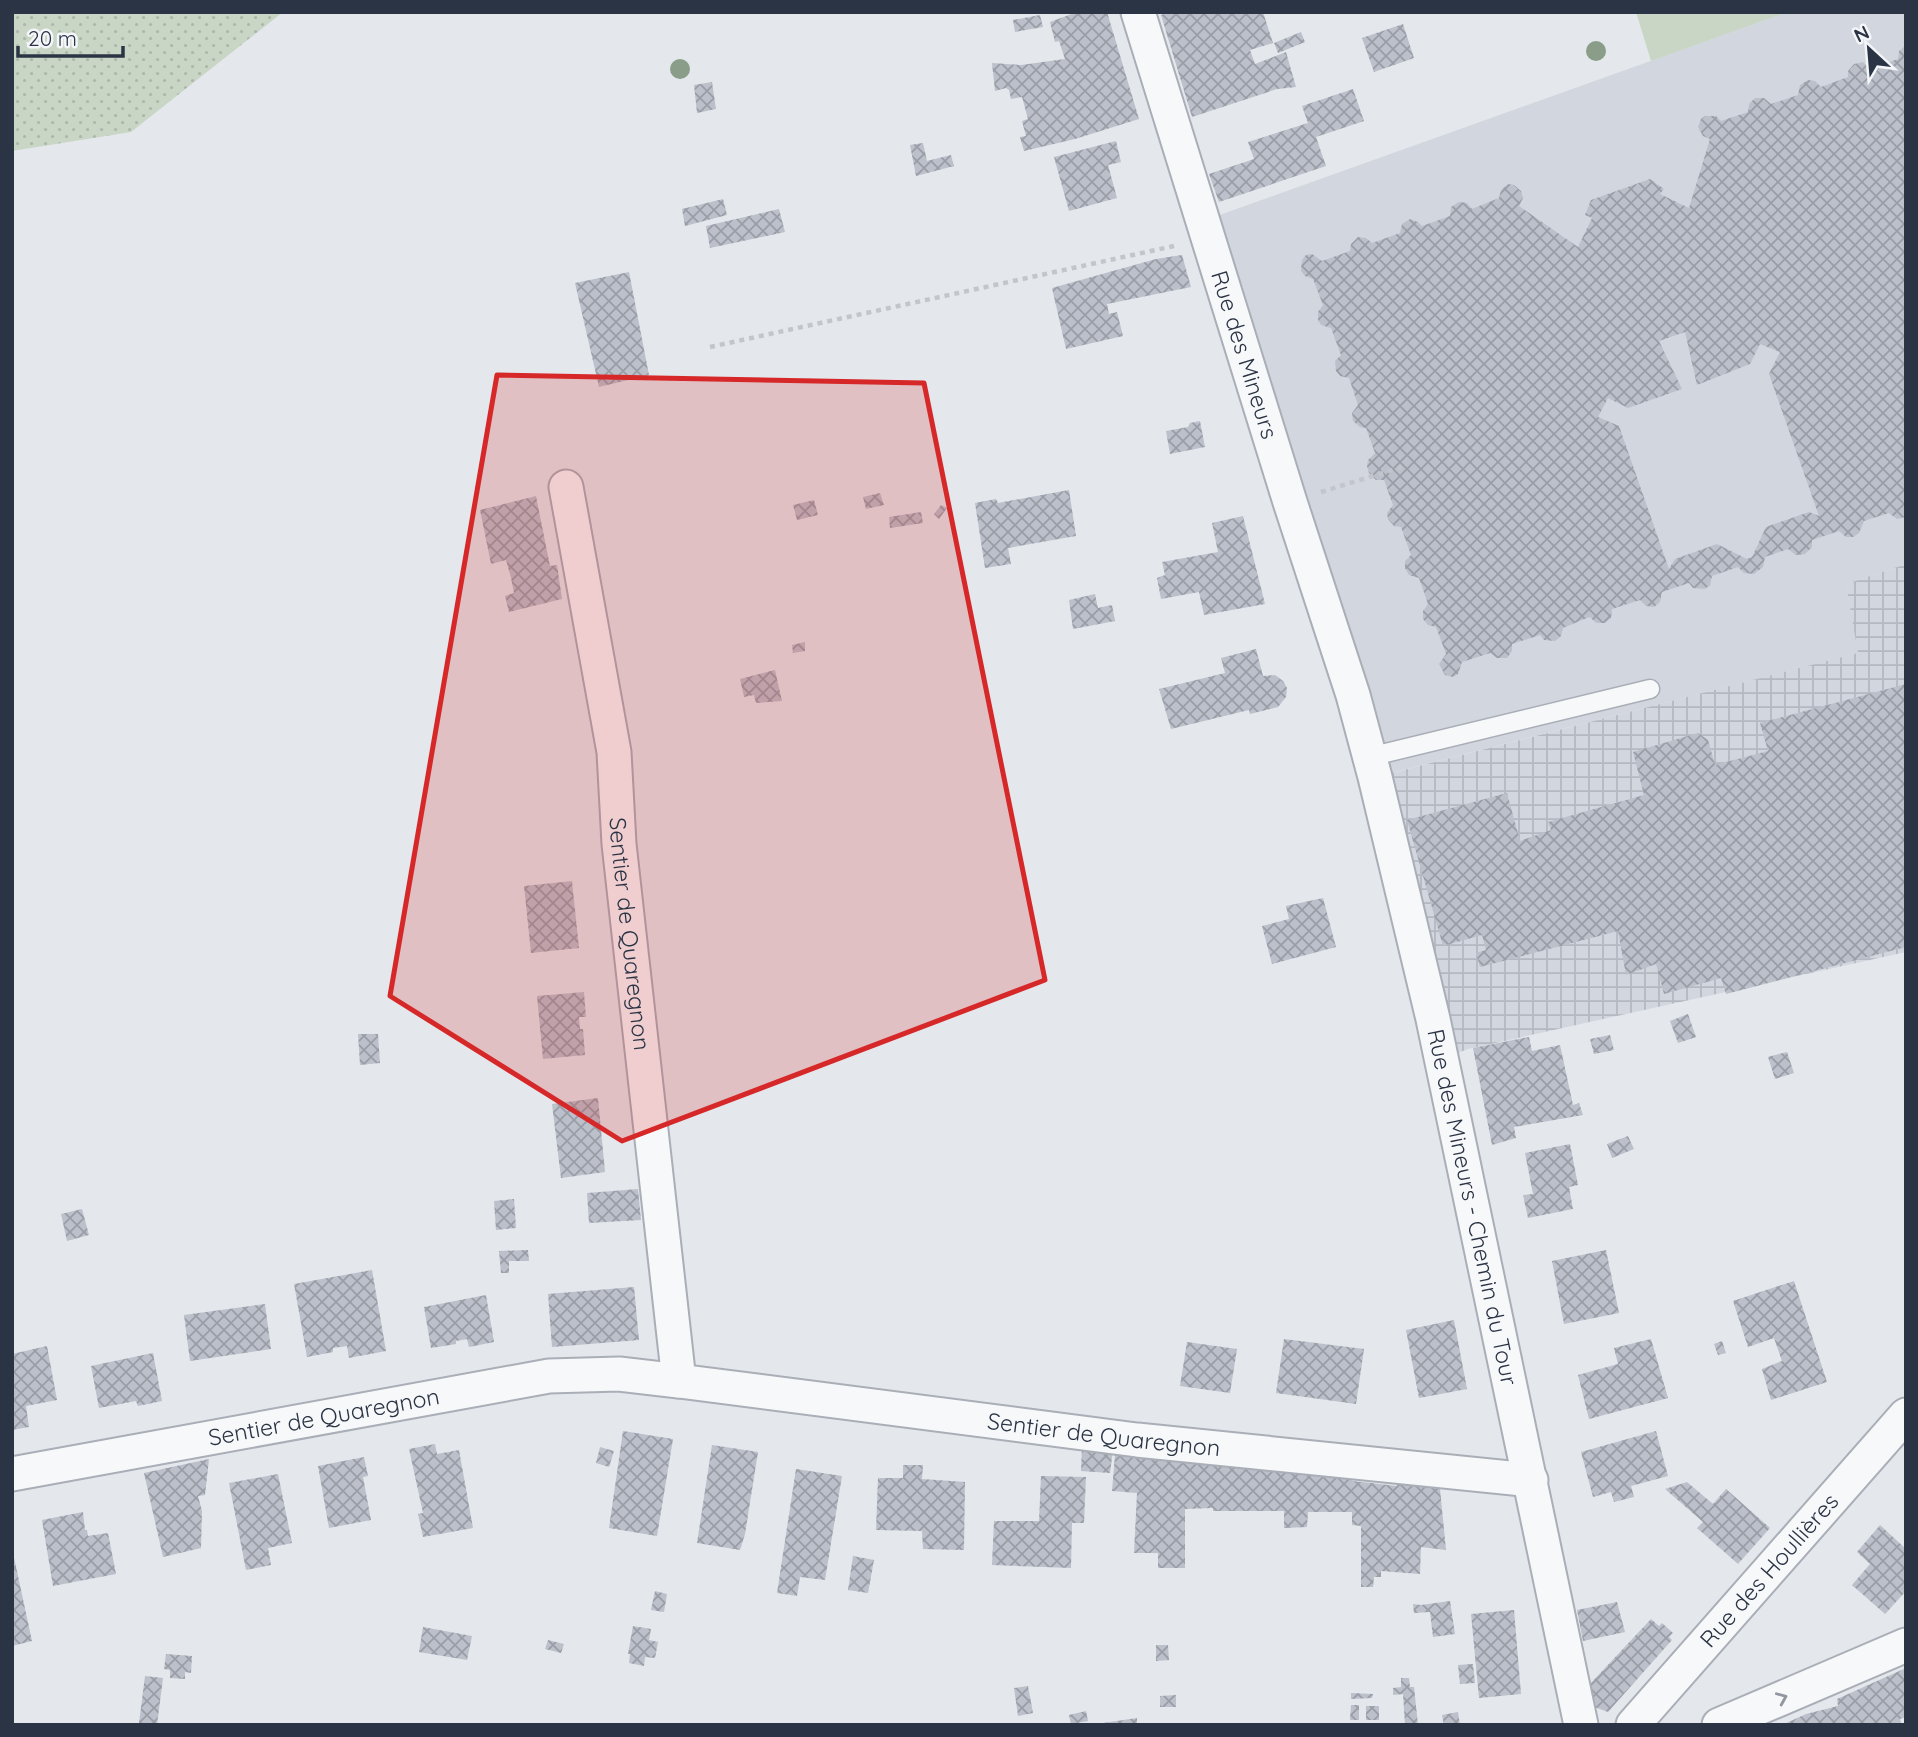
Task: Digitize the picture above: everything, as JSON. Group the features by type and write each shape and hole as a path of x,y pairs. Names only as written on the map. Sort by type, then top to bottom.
{"street":[{"name":"Rue des Mineurs","path":"1138,12 1353,695"},
{"name":"Sentier de Quaregnon","path":"566,487 614,752 621,858 679,1381"},
{"name":"Rue des Mineurs - Chemin du Tour","path":"1353,695 1433,1019 1581,1725"},
{"name":"Sentier de Quaregnon","path":"12,1474 549,1376 619,1374 1137,1440 1531,1480"},
{"name":"Rue des Houllières","path":"1633,1725 1906,1415"},
{"path":"1719,1725 1906,1645"}],"lane":[{"path":"1369,757 1650,689"}],"path":[{"path":"710,347 1208,239"},
{"path":"1337,487 1402,467"}],"highlighted area":[{"path":"497,375 924,383 1045,980 622,1141 390,996"}],"shaded area":[{"path":"1788,12 1906,12 1906,564 1846,584 1859,653 1375,777 1203,221"},
{"path":"1906,564 1906,952 1468,1049 1453,1055 1384,775 1858,653 1846,584"}],"green space":[{"path":"12,12 283,12 131,132 12,151"},
{"path":"1636,12 1788,12 1651,61"}],"building":[{"path":"1077,12 1107,12 1139,119 1075,139 1024,151 1020,137 1026,136 1022,121 1028,119 1022,97 1011,99 1006,88 995,91 992,63 1021,65 1065,59 1059,41 1055,42 1050,22"},
{"path":"1169,12 1263,12 1273,43 1250,50 1255,64 1286,52 1296,87 1277,89 1192,117 1161,15"},
{"path":"1040,15 1043,27 1015,32 1013,20"},
{"path":"1403,24 1414,58 1374,72 1362,38"},
{"path":"1301,32 1305,42 1278,53 1274,43"},
{"path":"1906,45 1906,517 1897,519 1889,513 1864,521 1859,533 1853,537 1846,537 1839,531 1812,540 1812,547 1805,554 1796,555 1788,549 1765,557 1763,567 1754,574 1744,573 1738,567 1712,576 1710,585 1705,589 1693,588 1689,583 1662,592 1660,602 1654,607 1646,606 1640,600 1612,609 1611,618 1605,623 1596,623 1590,617 1563,628 1561,636 1555,641 1544,640 1540,635 1512,644 1512,651 1507,658 1497,658 1490,653 1462,662 1458,674 1453,677 1445,675 1439,664 1446,654 1436,627 1428,625 1423,619 1423,611 1428,604 1419,578 1409,575 1405,568 1405,561 1411,555 1401,527 1394,526 1388,519 1387,513 1393,505 1384,480 1376,480 1369,473 1368,460 1375,453 1366,428 1353,421 1352,413 1358,405 1349,378 1340,376 1336,371 1335,361 1341,355 1331,328 1321,325 1318,320 1318,312 1323,305 1313,279 1301,271 1302,260 1306,255 1312,254 1322,261 1350,251 1351,244 1358,237 1366,238 1372,243 1400,233 1402,224 1410,219 1422,226 1450,216 1451,207 1459,202 1467,203 1472,209 1499,198 1501,190 1508,184 1521,191 1523,198 1519,206 1578,247 1592,218 1585,215 1591,200 1650,179 1664,189 1660,194 1689,208 1710,139 1703,136 1698,127 1705,116 1716,116 1721,121 1748,112 1749,104 1755,98 1764,98 1771,104 1798,95 1800,85 1808,80 1815,81 1821,87 1848,77 1848,71 1854,64 1863,62 1870,69 1898,59 1899,51","holes":["1685,332 1697,385 1750,364 1760,344 1780,352 1769,374 1819,516 1809,512 1766,527 1752,557 1747,559 1717,544 1675,559 1669,569 1619,426 1598,417 1608,398 1628,408 1682,389 1659,341"]},
{"path":"712,82 716,109 697,113 694,85"},
{"path":"1353,89 1364,121 1316,137 1326,166 1219,202 1209,174 1254,159 1248,142 1308,123 1302,106"},
{"path":"1116,141 1121,162 1108,165 1117,198 1069,211 1054,157"},
{"path":"923,143 927,161 951,155 954,166 916,176 910,145"},
{"path":"723,199 727,215 685,226 682,209"},
{"path":"779,209 785,232 710,248 706,226"},
{"path":"1182,255 1191,287 1107,304 1109,314 1117,312 1123,336 1066,349 1052,288 1156,259"},
{"path":"629,272 649,375 599,387 575,283"},
{"path":"1200,421 1205,447 1170,454 1166,431 1188,427 1190,423"},
{"path":"1069,490 1076,536 1008,548 1011,564 985,568 975,503 996,499 998,503"},
{"path":"880,493 884,505 866,509 863,497"},
{"path":"536,496 550,566 557,565 562,599 509,612 505,596 514,593 506,560 491,564 480,510"},
{"path":"814,500 818,515 797,520 793,505"},
{"path":"941,505 947,508 939,519 934,514"},
{"path":"921,512 923,523 890,528 889,517"},
{"path":"1243,516 1265,604 1204,615 1199,592 1161,599 1157,578 1165,575 1162,562 1218,552 1212,523"},
{"path":"1095,594 1098,608 1112,605 1115,621 1073,629 1069,600"},
{"path":"805,642 805,651 793,653 792,645"},
{"path":"1256,649 1263,676 1275,675 1287,688 1286,697 1278,707 1250,714 1249,710 1171,729 1159,689 1225,673 1221,658"},
{"path":"775,670 782,701 756,703 754,695 744,697 740,679"},
{"path":"1906,684 1906,947 1726,994 1721,978 1664,994 1656,964 1626,975 1618,931 1480,967 1476,953 1486,950 1482,935 1443,946 1407,820 1507,793 1520,841 1551,830 1548,822 1644,795 1633,752 1698,733 1708,740 1715,765 1768,751 1760,723"},
{"path":"572,881 579,948 531,953 524,886"},
{"path":"1323,898 1336,947 1272,964 1262,926 1289,919 1286,906"},
{"path":"584,992 586,1017 579,1017 585,1055 543,1059 537,996"},
{"path":"1688,1014 1696,1037 1678,1043 1670,1021"},
{"path":"358,1034 378,1034 380,1063 360,1065"},
{"path":"1610,1035 1614,1050 1594,1054 1590,1039"},
{"path":"1529,1037 1532,1051 1560,1045 1573,1105 1579,1103 1583,1115 1514,1127 1516,1138 1492,1145 1473,1048"},
{"path":"1787,1052 1794,1073 1775,1079 1768,1057"},
{"path":"598,1098 605,1172 561,1178 552,1104"},
{"path":"1628,1136 1634,1149 1612,1158 1607,1144"},
{"path":"1570,1144 1578,1185 1569,1187 1573,1209 1528,1218 1523,1195 1533,1194 1525,1153"},
{"path":"638,1189 641,1220 589,1223 587,1193"},
{"path":"514,1199 516,1228 496,1230 494,1201"},
{"path":"82,1209 89,1235 67,1241 61,1214"},
{"path":"528,1250 529,1261 509,1261 509,1273 501,1273 499,1251"},
{"path":"1606,1250 1619,1313 1564,1324 1552,1261"},
{"path":"372,1270 386,1351 349,1358 347,1346 307,1357 294,1284"},
{"path":"1794,1281 1827,1382 1771,1400 1762,1369 1782,1361 1774,1338 1748,1347 1733,1301"},
{"path":"634,1287 639,1340 552,1347 548,1294"},
{"path":"486,1295 494,1342 469,1347 467,1339 456,1341 456,1344 431,1348 424,1307"},
{"path":"265,1304 271,1349 190,1361 184,1315"},
{"path":"1454,1320 1467,1389 1419,1398 1406,1330"},
{"path":"1284,1339 1364,1349 1356,1404 1276,1393"},
{"path":"1651,1339 1668,1398 1589,1419 1578,1375 1618,1364 1614,1348"},
{"path":"1722,1341 1726,1353 1718,1355 1714,1344"},
{"path":"1187,1342 1237,1349 1230,1393 1180,1386"},
{"path":"47,1346 57,1400 26,1406 29,1427 12,1430 12,1354"},
{"path":"153,1353 162,1401 138,1406 136,1401 99,1408 91,1366"},
{"path":"623,1431 673,1439 657,1536 609,1528"},
{"path":"1656,1431 1668,1476 1631,1486 1634,1497 1614,1502 1611,1492 1593,1497 1581,1452"},
{"path":"435,1444 437,1454 459,1450 473,1528 423,1537 418,1514 423,1513 409,1449"},
{"path":"712,1445 758,1452 740,1550 697,1543"},
{"path":"1082,1446 1113,1450 1110,1473 1081,1471"},
{"path":"600,1447 614,1451 609,1467 596,1463"},
{"path":"1115,1455 1163,1457 1440,1489 1446,1550 1421,1547 1420,1574 1381,1571 1381,1577 1374,1577 1373,1587 1361,1587 1361,1526 1352,1525 1352,1512 1308,1512 1307,1527 1284,1528 1284,1511 1185,1509 1185,1568 1158,1568 1158,1553 1134,1553 1137,1493 1112,1491"},
{"path":"364,1457 368,1476 363,1477 371,1520 329,1528 318,1466"},
{"path":"209,1459 205,1495 198,1496 202,1511 201,1548 163,1557 144,1473"},
{"path":"903,1465 923,1465 922,1479 965,1482 964,1550 923,1549 922,1531 876,1530 878,1478 903,1478"},
{"path":"796,1469 842,1476 825,1580 800,1577 797,1596 777,1593"},
{"path":"278,1474 292,1543 268,1548 271,1565 246,1570 229,1483"},
{"path":"1041,1476 1086,1477 1084,1523 1072,1523 1071,1568 992,1565 994,1521 1039,1521"},
{"path":"1687,1482 1713,1504 1726,1489 1770,1528 1738,1564 1697,1528 1703,1522 1665,1489"},
{"path":"83,1512 88,1536 108,1533 116,1574 53,1586 42,1520"},
{"path":"1880,1525 1906,1549 1906,1591 1885,1614 1852,1585 1870,1564 1857,1552"},
{"path":"12,1548 32,1641 12,1646"},
{"path":"853,1556 874,1560 868,1593 848,1590"},
{"path":"655,1591 667,1594 664,1612 651,1610"},
{"path":"1450,1601 1455,1634 1433,1637 1430,1612 1414,1613 1413,1604"},
{"path":"1617,1602 1625,1632 1583,1641 1577,1610"},
{"path":"1514,1610 1521,1694 1479,1698 1471,1614"},
{"path":"1651,1619 1659,1626 1662,1623 1673,1633 1669,1637 1672,1640 1608,1712 1594,1707 1590,1684"},
{"path":"633,1626 651,1629 649,1640 658,1642 655,1658 645,1657 644,1666 629,1663"},
{"path":"423,1627 472,1636 467,1660 419,1652"},
{"path":"548,1640 564,1644 561,1653 545,1649"},
{"path":"1156,1645 1168,1645 1169,1660 1156,1661"},
{"path":"166,1654 192,1656 191,1673 185,1672 185,1679 170,1678 170,1670 164,1669"},
{"path":"1473,1664 1475,1683 1460,1684 1458,1665"},
{"path":"1906,1668 1906,1717 1900,1719 1902,1725 1782,1725 1806,1714 1838,1706 1837,1699"},
{"path":"145,1676 163,1678 157,1725 139,1723"},
{"path":"1401,1678 1409,1678 1410,1687 1414,1687 1418,1725 1405,1725 1403,1694 1393,1695 1393,1688 1401,1687"},
{"path":"1028,1686 1033,1713 1018,1716 1014,1688"},
{"path":"1351,1693 1373,1694 1372,1698 1351,1699"},
{"path":"1176,1695 1176,1707 1160,1707 1160,1696"},
{"path":"1351,1705 1359,1705 1359,1720 1350,1720"},
{"path":"1366,1706 1379,1706 1379,1720 1366,1720"},
{"path":"1086,1711 1088,1721 1071,1724 1069,1715"},
{"path":"1458,1712 1460,1725 1444,1725 1442,1715"},
{"path":"1137,1718 1137,1725 1103,1723"}]}
